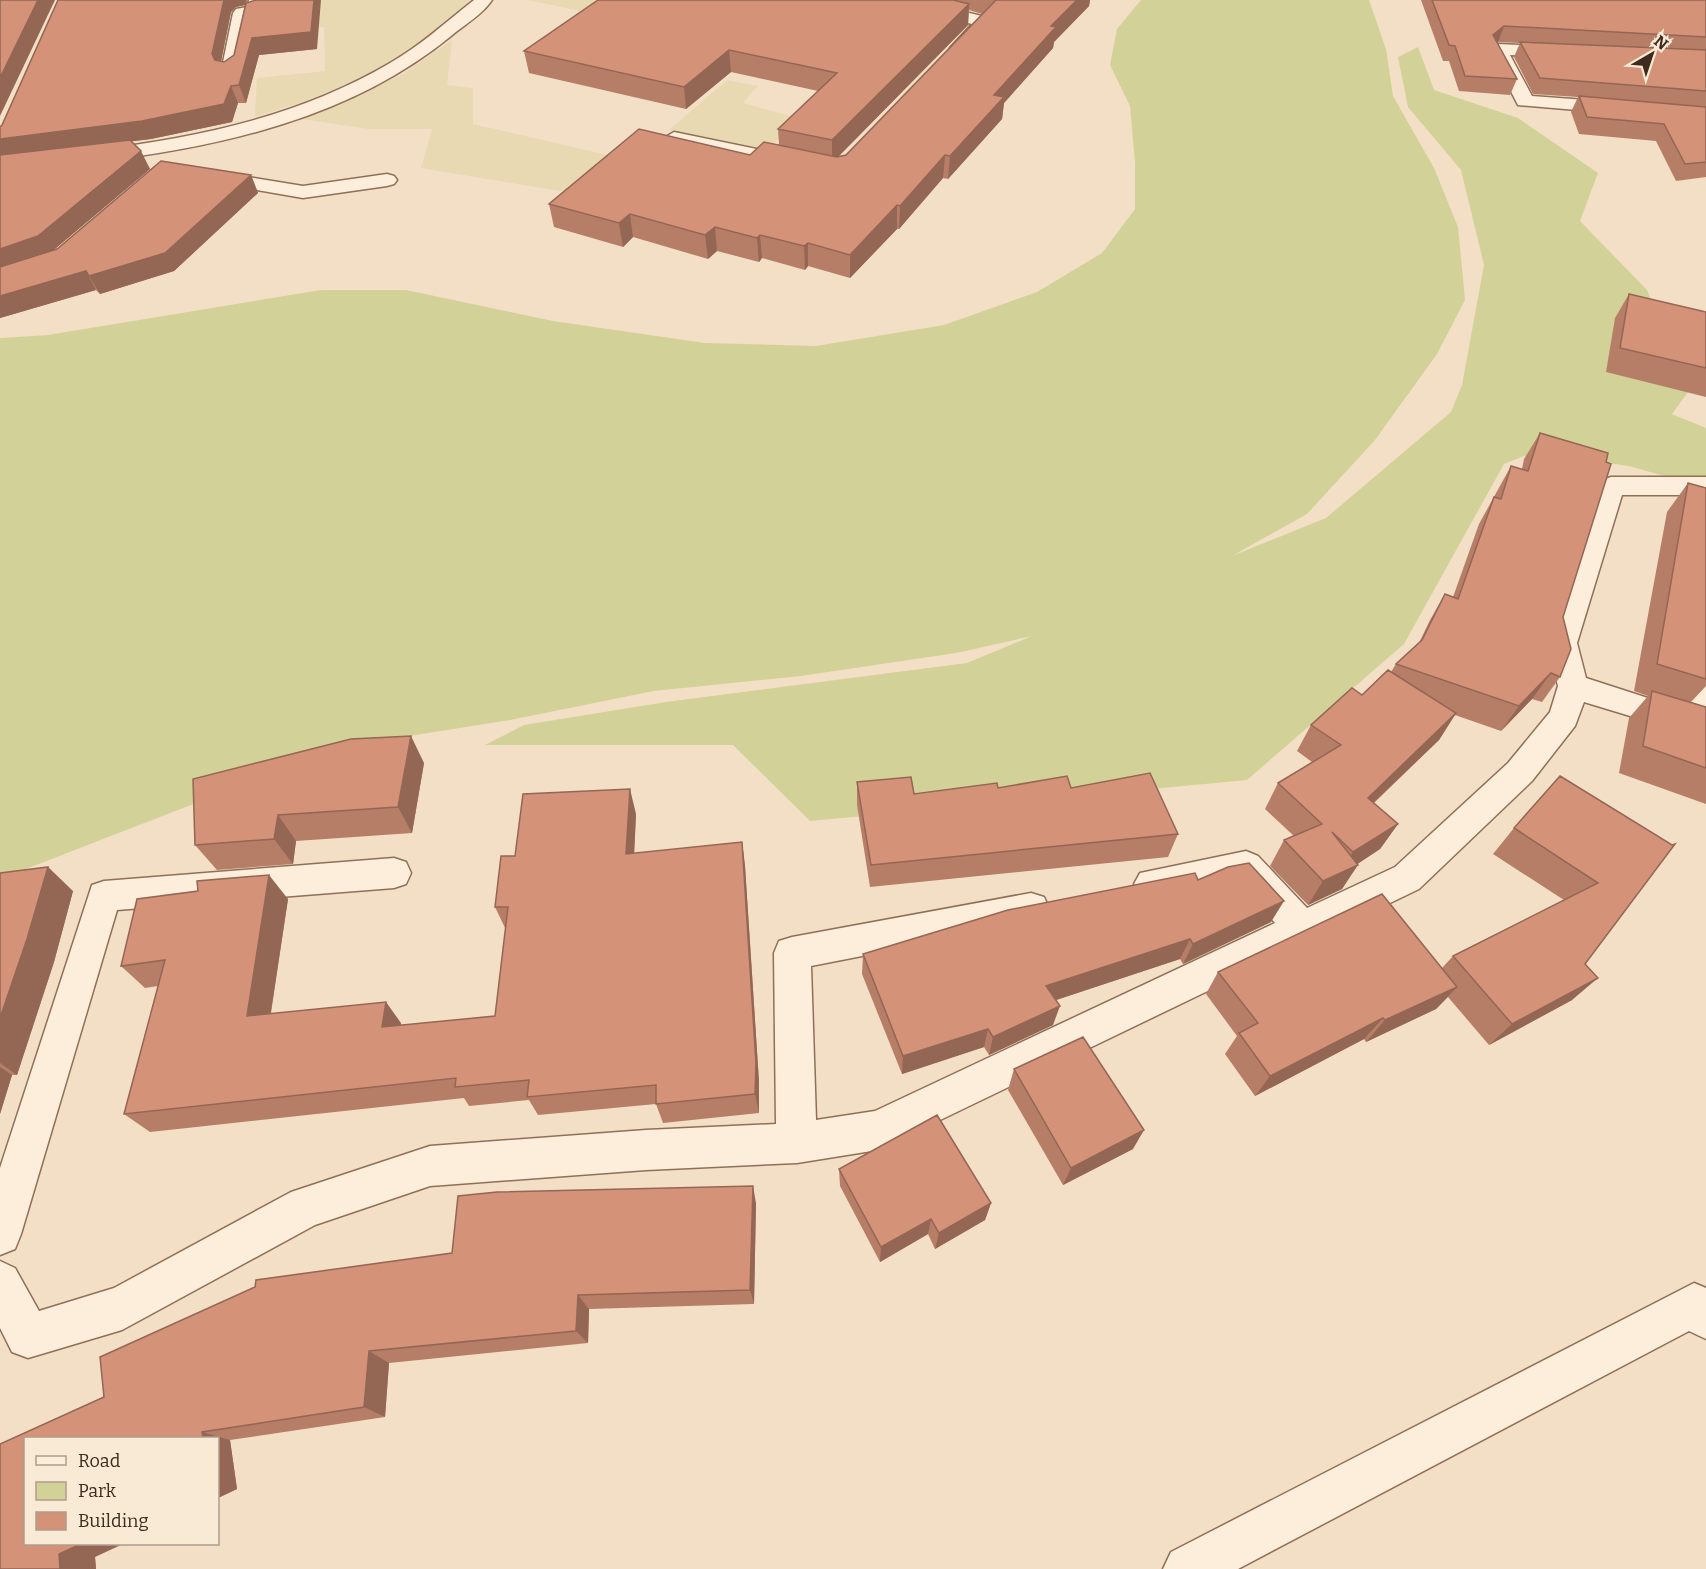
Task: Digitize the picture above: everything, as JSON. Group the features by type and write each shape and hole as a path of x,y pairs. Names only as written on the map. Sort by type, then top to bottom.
{"street":[{"path":"230,72 242,14 255,12 257,0"},
{"path":"79,158 200,140 262,124 348,93 396,67 436,40 484,0"},
{"path":"896,0 984,22 944,64"},
{"path":"1579,53 1498,49 1525,101 1706,114"},
{"path":"674,138 814,167"},
{"path":"145,149 165,170"},
{"path":"188,174 303,192 387,180"},
{"path":"0,1283 28,1336 122,1308 306,1207 430,1166 646,1150 797,1143 878,1130 1407,878 1520,772 1564,717 1573,686 1563,643 1611,486 1706,486"},
{"path":"1573,686 1703,728 1706,658"},
{"path":"1124,890 1246,866 1302,928"},
{"path":"0,1234 104,896 394,873"},
{"path":"797,1143 792,953 1068,901"},
{"path":"1188,1569 1702,1307"}],"shaded area":[{"path":"292,0 470,0 434,35 362,78 306,101 255,117 257,78 325,71 324,27 290,28"},
{"path":"528,0 630,0 628,21"},
{"path":"452,40 447,85 473,88 473,124 612,156 566,192 421,168 432,129 369,129 289,117 341,102 403,74"},
{"path":"727,80 758,86 743,103 801,119 763,153 669,130"}],"green space":[{"path":"1141,0 1369,0 1386,49 1393,96 1434,168 1458,227 1465,300 1437,354 1375,440 1307,514 1232,556 1326,518 1451,412 1462,385 1484,265 1461,170 1408,107 1398,57 1418,47 1434,90 1518,118 1598,173 1580,221 1647,290 1688,392 1672,414 1706,428 1706,488 1629,466 1532,453 1504,464 1404,644 1247,780 810,821 733,745 485,745 524,725 666,702 967,663 1032,636 956,653 801,676 654,691 510,720 403,737 307,760 0,879 0,338 48,335 321,290 406,290 553,321 705,343 816,346 944,325 1037,292 1102,253 1135,209 1135,163 1130,106 1110,65 1117,29"}],"building":[{"path":"0,0 38,0 0,78"},
{"path":"58,0 224,0 212,54 215,60 224,62 234,55 246,3 256,0 314,0 311,32 252,38 239,85 231,86 224,104 142,121 0,139 0,127"},
{"path":"598,0 953,0 969,4 832,140 778,129 837,73 729,50 684,87 524,51"},
{"path":"996,0 1077,0 1051,26 1056,27 994,95 1004,97 950,156 945,155 900,206 897,205 850,255 808,243 804,246 760,235 757,238 715,227 705,235 630,214 619,223 549,204 639,129 750,155 764,142 837,157 846,155"},
{"path":"1432,0 1706,0 1706,37 1504,26 1493,35 1517,79 1465,76 1455,46 1449,45"},
{"path":"1520,42 1706,50 1706,91 1540,78"},
{"path":"1579,96 1706,107 1706,162 1685,164 1664,124 1587,117"},
{"path":"130,140 141,151 38,236 0,249 0,155"},
{"path":"161,161 251,175 165,253 89,276 86,271 0,296 0,267 57,249"},
{"path":"1629,294 1706,312 1706,368 1620,348"},
{"path":"1540,433 1608,453 1606,462 1611,464 1563,617 1571,649 1560,677 1551,673 1519,706 1396,664 1422,640 1445,594 1458,599 1494,497 1501,499 1511,466 1528,471"},
{"path":"1688,483 1706,488 1706,679 1657,664"},
{"path":"1388,670 1456,713 1368,798 1398,824 1353,852 1332,832 1358,865 1323,881 1284,840 1322,824 1278,783 1341,745 1311,725 1352,688 1362,695"},
{"path":"1652,691 1706,707 1706,768 1643,746"},
{"path":"411,736 398,807 278,815 274,839 195,845 193,779 351,739"},
{"path":"1150,773 1178,834 871,865 857,782 911,777 914,794 997,783 998,788 1067,776 1071,788"},
{"path":"1560,776 1672,845 1675,844 1585,964 1598,978 1512,1024 1453,956 1598,883 1514,828"},
{"path":"630,789 626,854 742,842 756,1063 755,1094 656,1104 656,1085 527,1097 529,1080 455,1087 456,1078 124,1114 165,960 121,966 137,899 198,891 197,881 269,875 247,1016 386,1002 382,1027 495,1016 508,907 495,907 501,856 515,856 523,794"},
{"path":"1249,863 1284,901 1193,944 1190,939 1046,986 1060,1006 993,1037 988,1029 903,1056 863,954 1008,910 1195,873 1198,880 1228,867"},
{"path":"48,867 27,939 0,1018 0,873"},
{"path":"1382,894 1457,987 1385,1020 1383,1018 1270,1076 1239,1033 1258,1023 1218,972"},
{"path":"1083,1037 1144,1130 1071,1168 1014,1069"},
{"path":"937,1115 991,1203 939,1233 931,1219 881,1247 839,1169"},
{"path":"753,1186 750,1290 578,1295 576,1331 369,1351 364,1407 202,1432 203,1437 24,1437 24,1545 79,1545 59,1554 60,1569 0,1569 0,1444 104,1397 100,1357 255,1287 256,1280 452,1253 458,1196 497,1192"}]}
